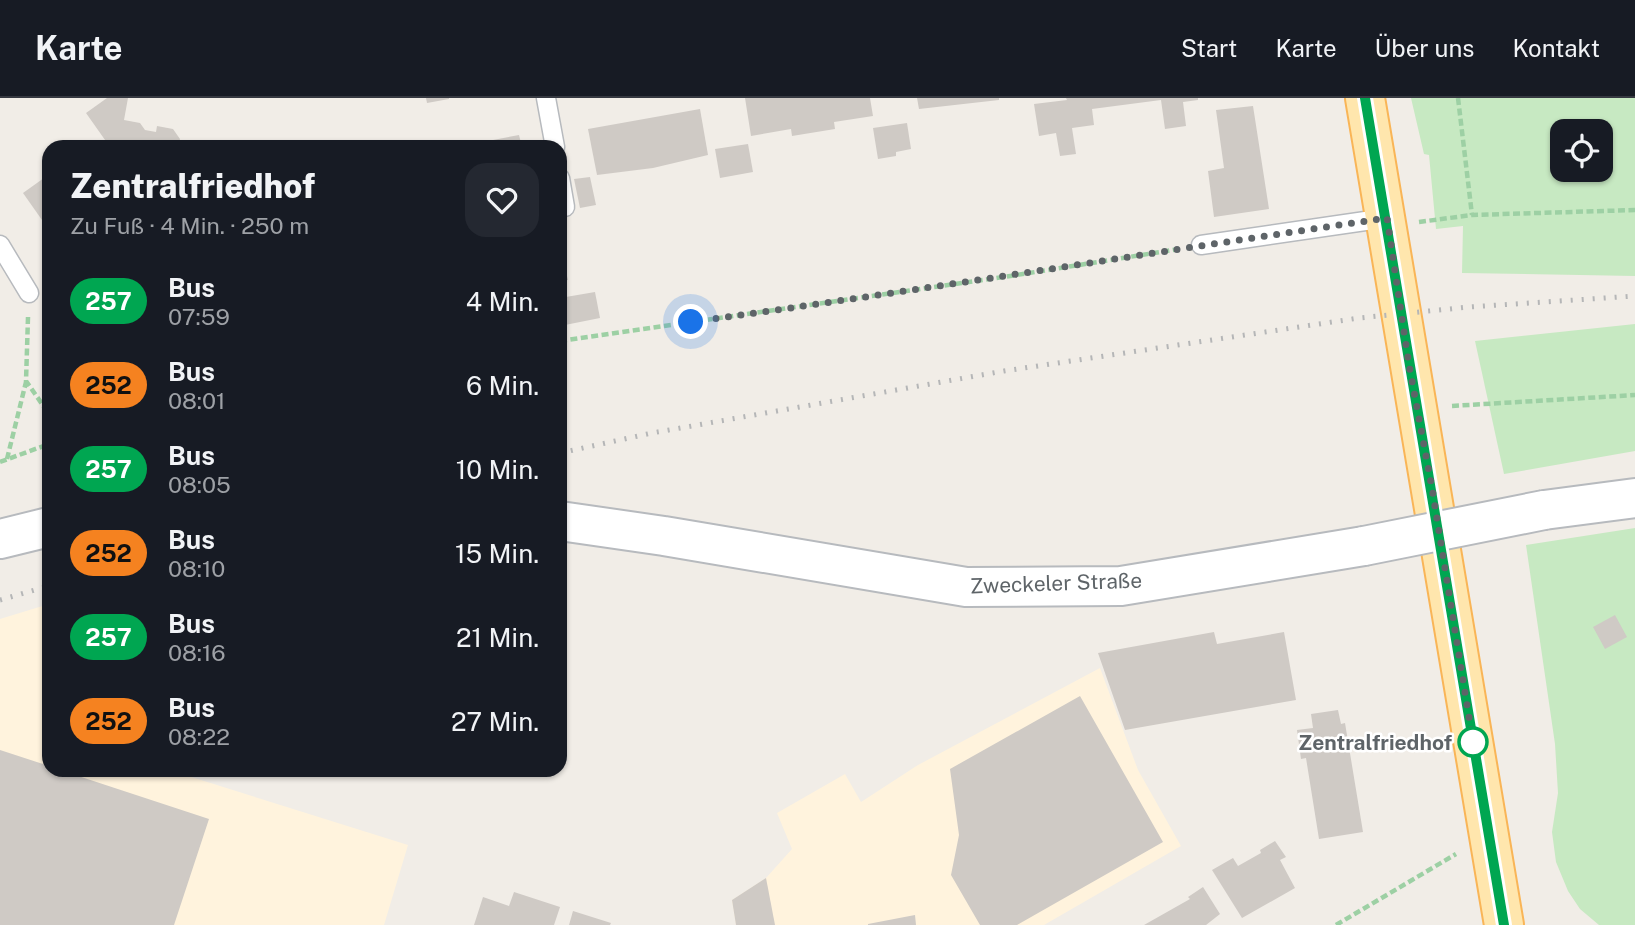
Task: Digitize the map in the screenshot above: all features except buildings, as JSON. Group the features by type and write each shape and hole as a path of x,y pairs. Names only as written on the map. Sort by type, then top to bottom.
{"main road":[{"path":"1365,98 1504,925"}],"street":[{"name":"Zweckeler Straße","path":"567,522 966,587 1121,586 1364,546 1544,510 1635,498"}],"lane":[{"path":"546,98 554,140"},
{"path":"1201,245 1387,222"},
{"path":"0,245 29,293"}],"path":[{"path":"1458,98 1472,215"},
{"path":"1387,222 1472,215 1635,210"},
{"path":"567,340 1004,277 1201,245"},
{"path":"7,459 26,381 29,293"},
{"path":"26,381 42,404"},
{"path":"1417,408 1635,395"},
{"path":"0,462 42,446"},
{"path":"1335,925 1489,834"}],"shaded area":[{"path":"42,606 42,777 191,777 408,845 384,925 0,925 0,619"},
{"path":"1100,668 1138,770 1181,846 1044,925 736,925 732,900 766,878 792,849 777,813 845,774 861,802 918,765"}],"green space":[{"path":"1411,98 1635,98 1635,276 1462,273 1463,226 1436,229 1429,155 1424,154"},
{"path":"1635,324 1635,451 1504,474 1475,341"},
{"path":"1635,528 1635,925 1599,925 1580,909 1568,891 1556,862 1552,832 1558,793 1555,744 1526,545"}],"railway":[{"path":"567,451 652,433 1004,371 1359,318 1469,307 1635,296"},
{"path":"0,600 42,588"}],"bus line":[{"name":"257","path":"1365,98 1504,925"}],"place":[{"name":"Zentralfriedhof","path":"1473,742"}],"route":[{"path":"691,322 1387,218 1473,742"}]}
